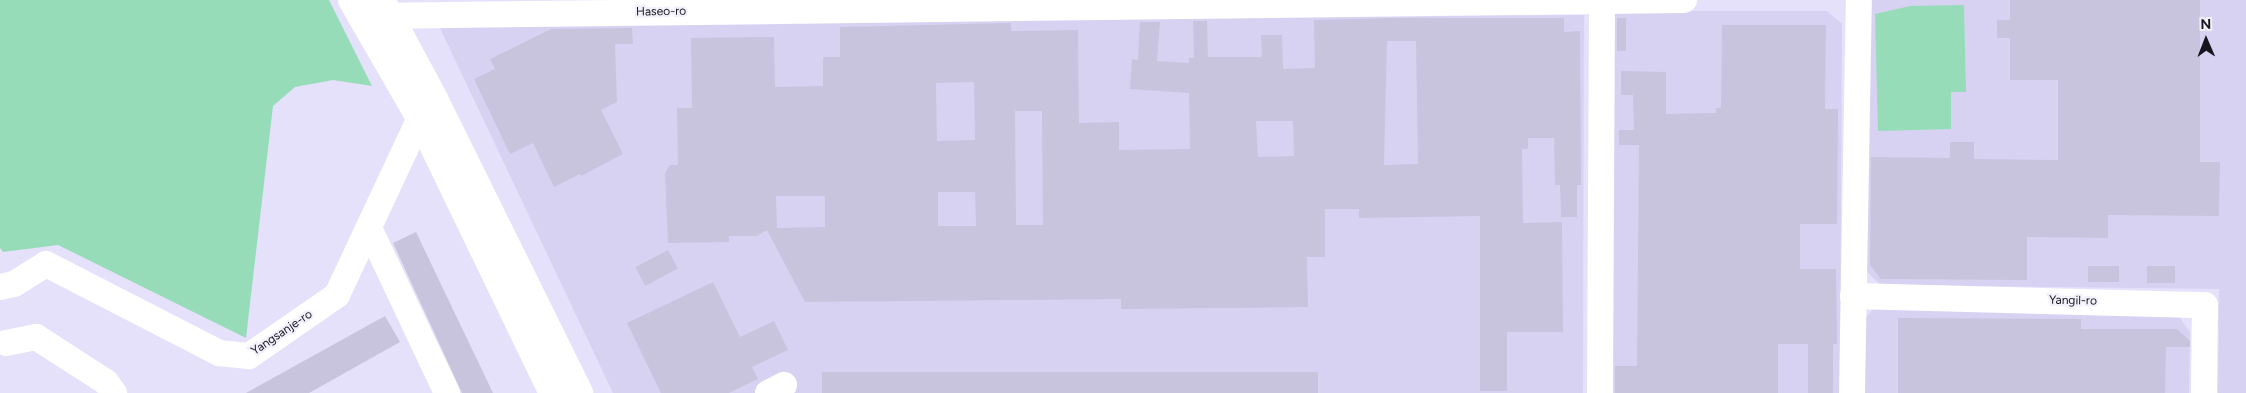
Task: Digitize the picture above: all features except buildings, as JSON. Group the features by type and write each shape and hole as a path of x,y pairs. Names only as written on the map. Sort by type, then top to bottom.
{"main road":[{"name":"Haseo-ro","path":"371,8 579,393"},
{"name":"Haseo-ro","path":"426,108 553,393"}],"street":[{"name":"Haseo-ro","path":"371,8 1684,0"},
{"path":"1852,393 1859,0"},
{"path":"1600,393 1602,1"},
{"name":"Yangsanje-ro","path":"0,286 14,284 46,264 219,353 249,356 337,295 426,108"},
{"path":"369,228 447,393"},
{"name":"Yangil-ro","path":"1853,296 2205,305 2204,393"},
{"path":"2,347 36,337 106,382 114,393"}],"shaded area":[{"path":"1867,0 2246,0 2246,393 2218,393 2219,289 1881,285 1870,275 1864,267"},
{"path":"1621,11 1827,11 1842,24 1840,393 1607,393 1610,14"},
{"path":"1584,15 1583,393 613,393 438,24"},
{"path":"1876,306 2177,314 2190,332 2189,393 1864,393 1864,319"}],"green space":[{"path":"0,0 329,0 372,86 333,80 295,87 273,106 246,338 58,245 3,252 0,248"},
{"path":"1964,5 1966,92 1951,92 1951,129 1878,131 1875,14 1910,6"}]}
